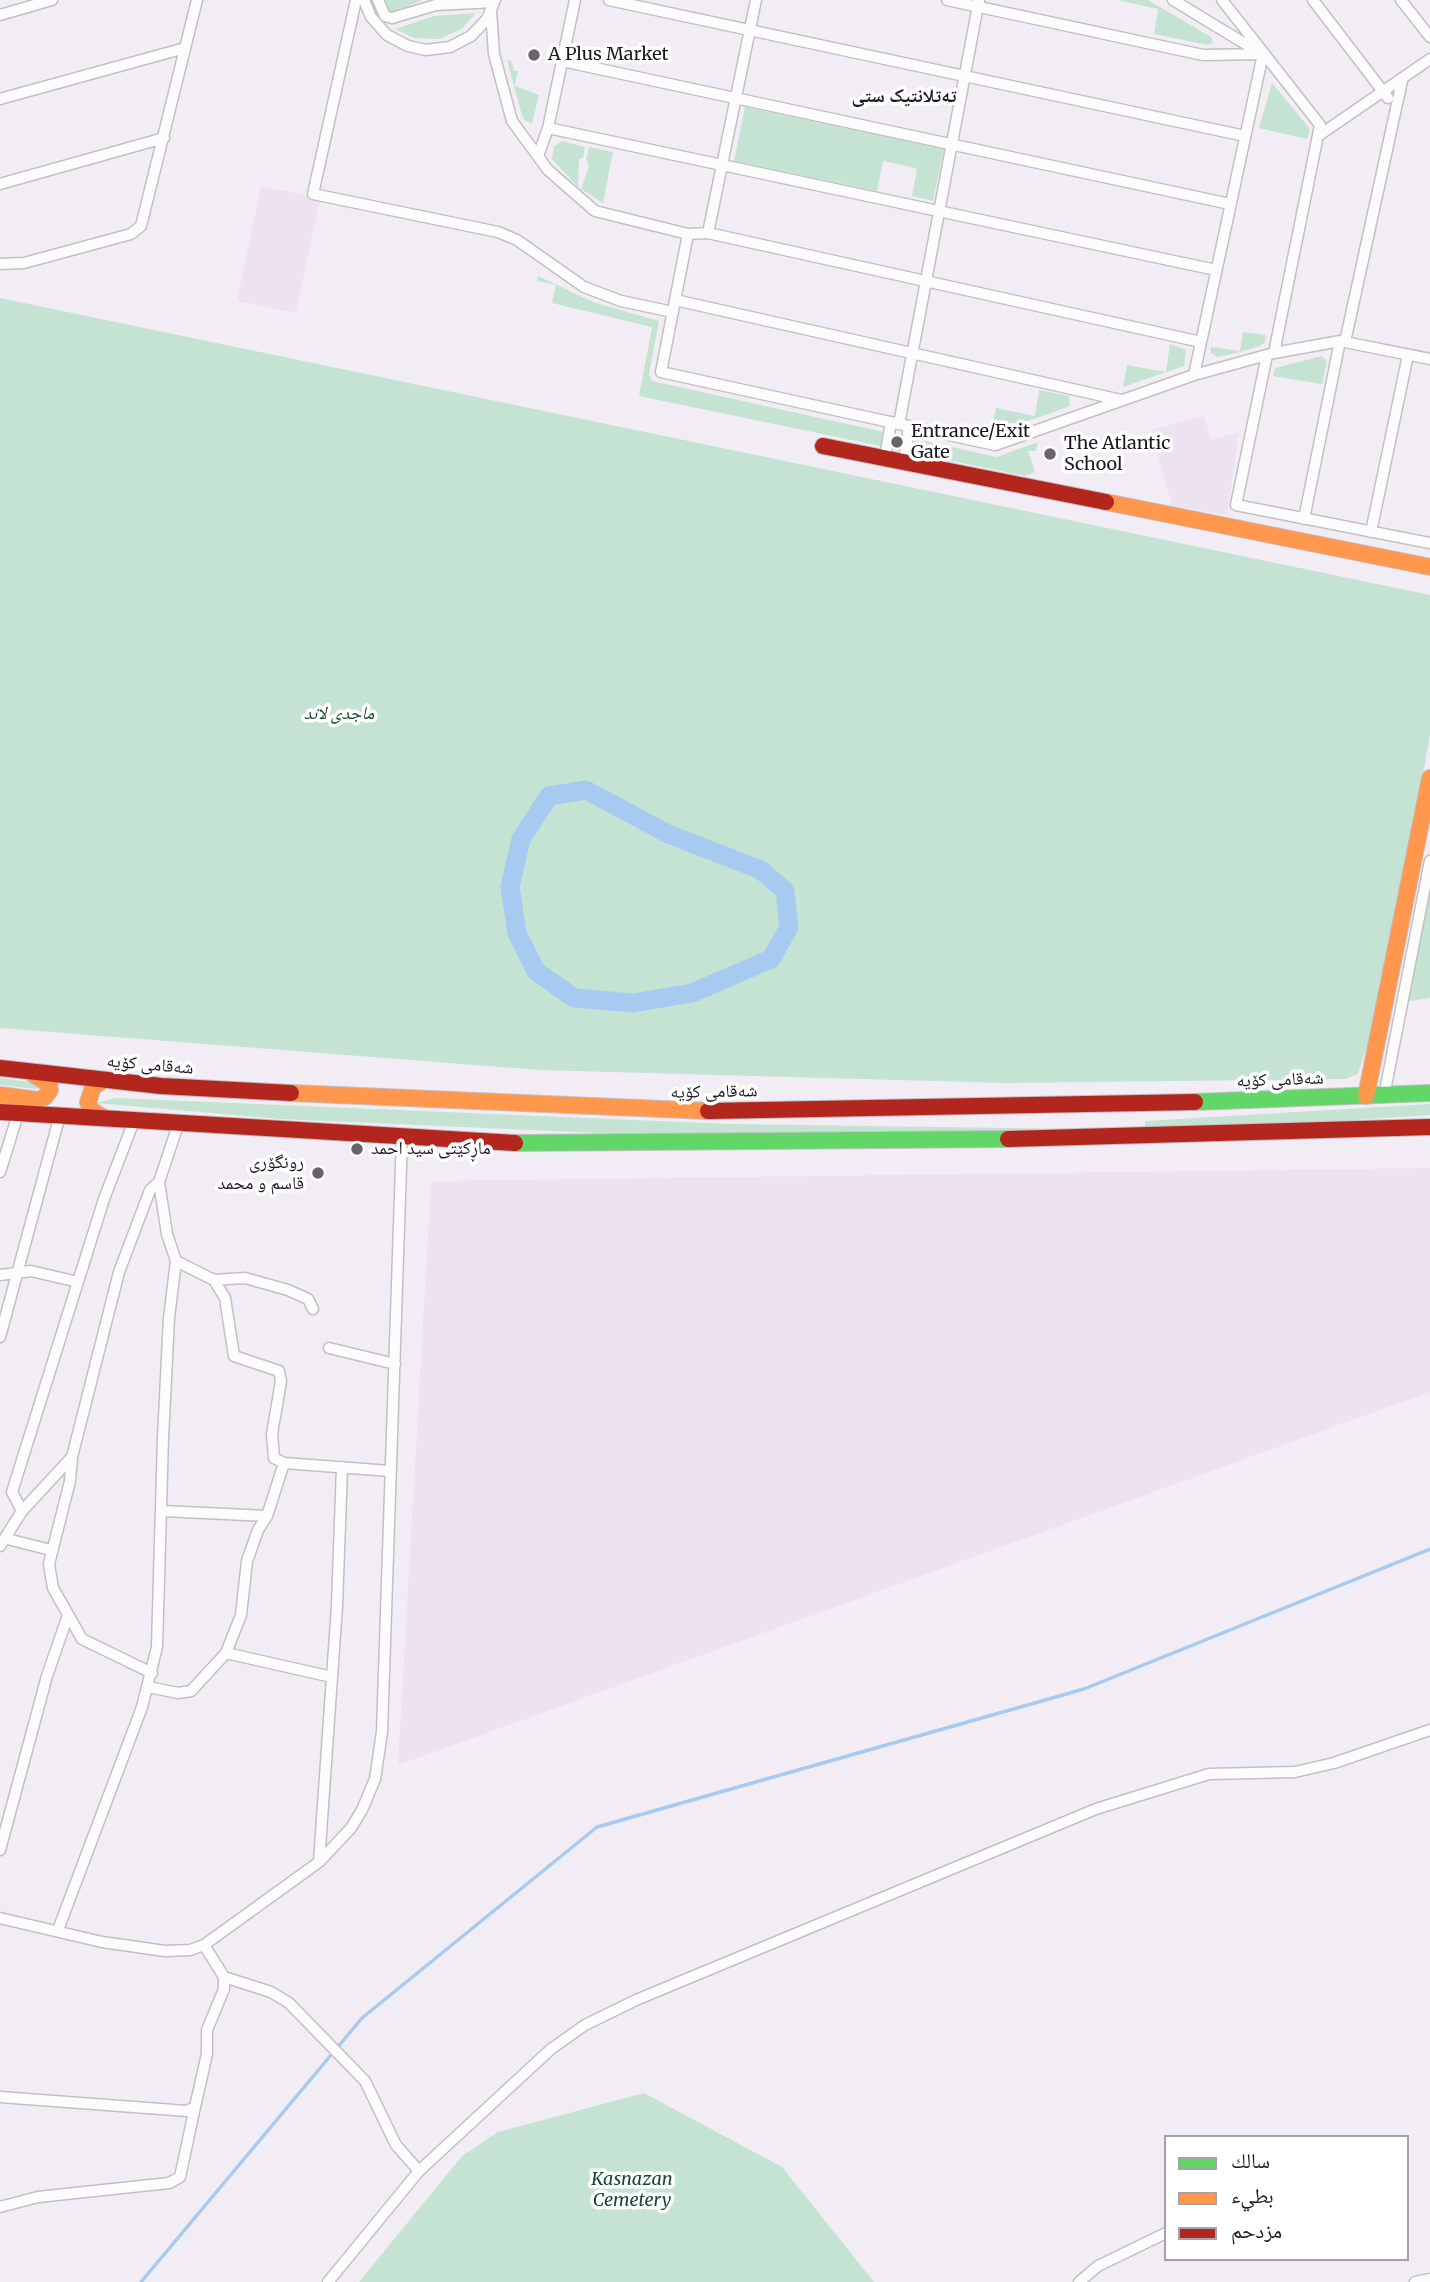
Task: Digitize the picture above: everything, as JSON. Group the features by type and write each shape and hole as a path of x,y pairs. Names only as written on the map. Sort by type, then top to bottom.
{"main road":[{"path":"823,446 1430,567"},
{"path":"1366,1096 1430,778"},
{"name":"شەقامی کۆیە","path":"0,1068 102,1081 674,1112 1114,1105 1430,1093"},
{"path":"0,1095 38,1100 45,1097 50,1090 49,1084 29,1072"},
{"path":"102,1081 93,1087 88,1102 91,1110 103,1118"},
{"path":"1114,1105 1114,1138"},
{"path":"0,1112 497,1143 1114,1138 1430,1127"}],"street":[{"path":"0,15 52,0"},
{"path":"0,264 24,263 135,232 144,218 197,0"},
{"path":"356,0 313,194 498,232 517,240 584,287 621,301 673,312"},
{"path":"364,0 380,29 408,46 440,49 458,44 472,35 494,4"},
{"path":"378,0 385,16 392,18 436,5 494,4"},
{"path":"538,156 548,128 575,0"},
{"path":"609,0 1245,136"},
{"path":"708,233 756,0"},
{"path":"947,0 979,3 1203,55 1263,54"},
{"path":"1173,0 1263,54"},
{"path":"1222,0 1320,125 1236,505 1430,543"},
{"path":"1313,0 1394,114"},
{"path":"1401,0 1430,37"},
{"path":"885,457 900,424 979,3"},
{"path":"492,43 494,4"},
{"path":"472,35 487,34 492,43 512,121 560,182 595,211 688,234 708,233 1201,342"},
{"path":"0,99 185,48"},
{"path":"1194,375 1263,54"},
{"path":"1318,136 1382,95 1430,59"},
{"path":"562,61 1230,204"},
{"path":"1304,519 1402,81"},
{"path":"548,128 1216,270"},
{"path":"0,184 164,138"},
{"path":"688,234 661,372 995,445 1194,375 1270,354 1343,341 1430,359"},
{"path":"675,300 1121,400"},
{"path":"1371,532 1408,355"},
{"path":"900,424 904,461"},
{"path":"1384,1096 1430,861"},
{"path":"0,1172 18,1114"},
{"path":"0,1337 60,1115"},
{"path":"22,1511 12,1492 104,1199 134,1121"},
{"path":"58,1930 148,1687 157,1647 169,1318 176,1261 167,1234 159,1182 179,1122"},
{"path":"0,1918 102,1942 165,1951 190,1950 204,1945 319,1862 351,1828 362,1810 375,1779 380,1756 402,1136"},
{"path":"152,1673 82,1639 67,1618 53,1588 49,1564 69,1481 72,1457 119,1272 150,1190 159,1182"},
{"path":"176,1261 214,1280 245,1278 266,1283 308,1299 313,1309"},
{"path":"0,1275 31,1271 78,1282"},
{"path":"214,1280 225,1298 234,1356 279,1371 281,1381 272,1434 274,1458 284,1464 390,1471"},
{"path":"329,1348 395,1364"},
{"path":"51,1550 3,1542 22,1511 72,1457"},
{"path":"148,1687 177,1693 191,1691 209,1675 226,1653 241,1615 247,1561 257,1530 267,1516 284,1464"},
{"path":"319,1862 332,1677 342,1467"},
{"path":"163,1511 267,1516"},
{"path":"0,1850 47,1676 67,1618"},
{"path":"226,1653 332,1677"},
{"path":"328,2282 419,2171 551,2049 585,2025 636,2000 1096,1809 1209,1774 1296,1772 1334,1763 1430,1730"},
{"path":"0,2207 38,2197 169,2183 180,2176 207,2054 207,2030 224,1989 224,1977 204,1945"},
{"path":"224,1977 271,1992 289,2003 365,2081 396,2145 419,2171"},
{"path":"0,2097 187,2110 195,2107"},
{"path":"1079,2282 1098,2266 1164,2234"},
{"path":"1415,2282 1430,2279"}],"shaded area":[{"path":"261,186 320,198 296,313 237,301"},
{"path":"1204,416 1211,440 1239,432 1227,515 1172,506 1151,430"},
{"path":"1430,1168 1430,1392 398,1765 431,1181"}],"green space":[{"path":"384,0 423,0 390,13"},
{"path":"1117,0 1148,0 1211,37 1213,43 1208,45 1154,34 1158,9"},
{"path":"476,13 462,29 439,39 414,38 395,29 435,16"},
{"path":"507,60 512,61 514,71 518,71 515,86 539,95 532,124 524,120"},
{"path":"1272,83 1310,129 1307,139 1259,128"},
{"path":"745,107 944,149 933,201 912,196 917,169 903,165 883,161 877,191 734,161"},
{"path":"562,141 585,147 583,158 579,159 578,187 552,159 554,146"},
{"path":"589,147 613,152 603,203 581,189 589,166 586,160"},
{"path":"538,276 593,302 659,321 649,374 652,381 997,457 1038,442 1036,451 1028,451 1035,472 1025,476 639,396 652,327 552,303 556,285 537,281"},
{"name":"ماجدی لاند","path":"0,298 1430,595 1430,734 1388,979 1358,1074 1346,1079 1006,1083 539,1070 0,1028"},
{"path":"1243,332 1266,335 1265,342 1260,346 1217,357 1211,353 1211,347 1240,351"},
{"path":"1170,344 1186,350 1184,366 1123,387 1127,365 1166,372"},
{"path":"1322,356 1327,362 1322,384 1273,376 1275,368"},
{"path":"1039,390 1069,396 1070,406 998,432 991,432 996,408 1035,416"},
{"path":"1430,872 1430,998 1403,1002"},
{"path":"0,1078 36,1083 38,1089 0,1085"},
{"path":"115,1098 730,1124 1080,1129 918,1140 759,1140 280,1119 96,1103"},
{"path":"1430,1104 1430,1115 1310,1123 1145,1127 1145,1121"},
{"name":"Kasnazan Cemetery","path":"644,2093 782,2167 874,2282 359,2282 462,2156 498,2132"}],"waterway":[{"path":"586,790 668,834 761,870 785,891 789,927 771,959 692,993 633,1003 574,998 536,971 517,933 510,887 521,839 549,796 586,790"},
{"path":"141,2282 362,2018 597,1827 1084,1689 1430,1549"}],"traffic: fast":[{"path":"1195,1102 1430,1093"},
{"path":"515,1143 1008,1139"}],"traffic: slow":[{"path":"1106,502 1430,567"},
{"path":"1366,1096 1430,778"},
{"path":"0,1095 38,1100 45,1097 50,1090 49,1084 33,1074"},
{"path":"102,1081 93,1087 88,1102 91,1110 104,1118"},
{"path":"291,1093 708,1111"}],"traffic: jam":[{"path":"823,446 1106,502"},
{"path":"0,1068 161,1086 291,1093"},
{"path":"708,1111 1195,1102"},
{"path":"0,1112 515,1143"},
{"path":"1008,1139 1430,1127"}],"place":[{"name":"A Plus Market","path":"534,55"},
{"name":"Entrance/Exit Gate","path":"897,442"},
{"name":"The Atlantic School","path":"1050,454"},
{"name":"ماڕکێتی سید احمد","path":"357,1149"},
{"name":"رونگۆری قاسم و محمد","path":"318,1173"}],"district":[{"name":"تەتلانتیک ستی","path":"904,97"}]}
